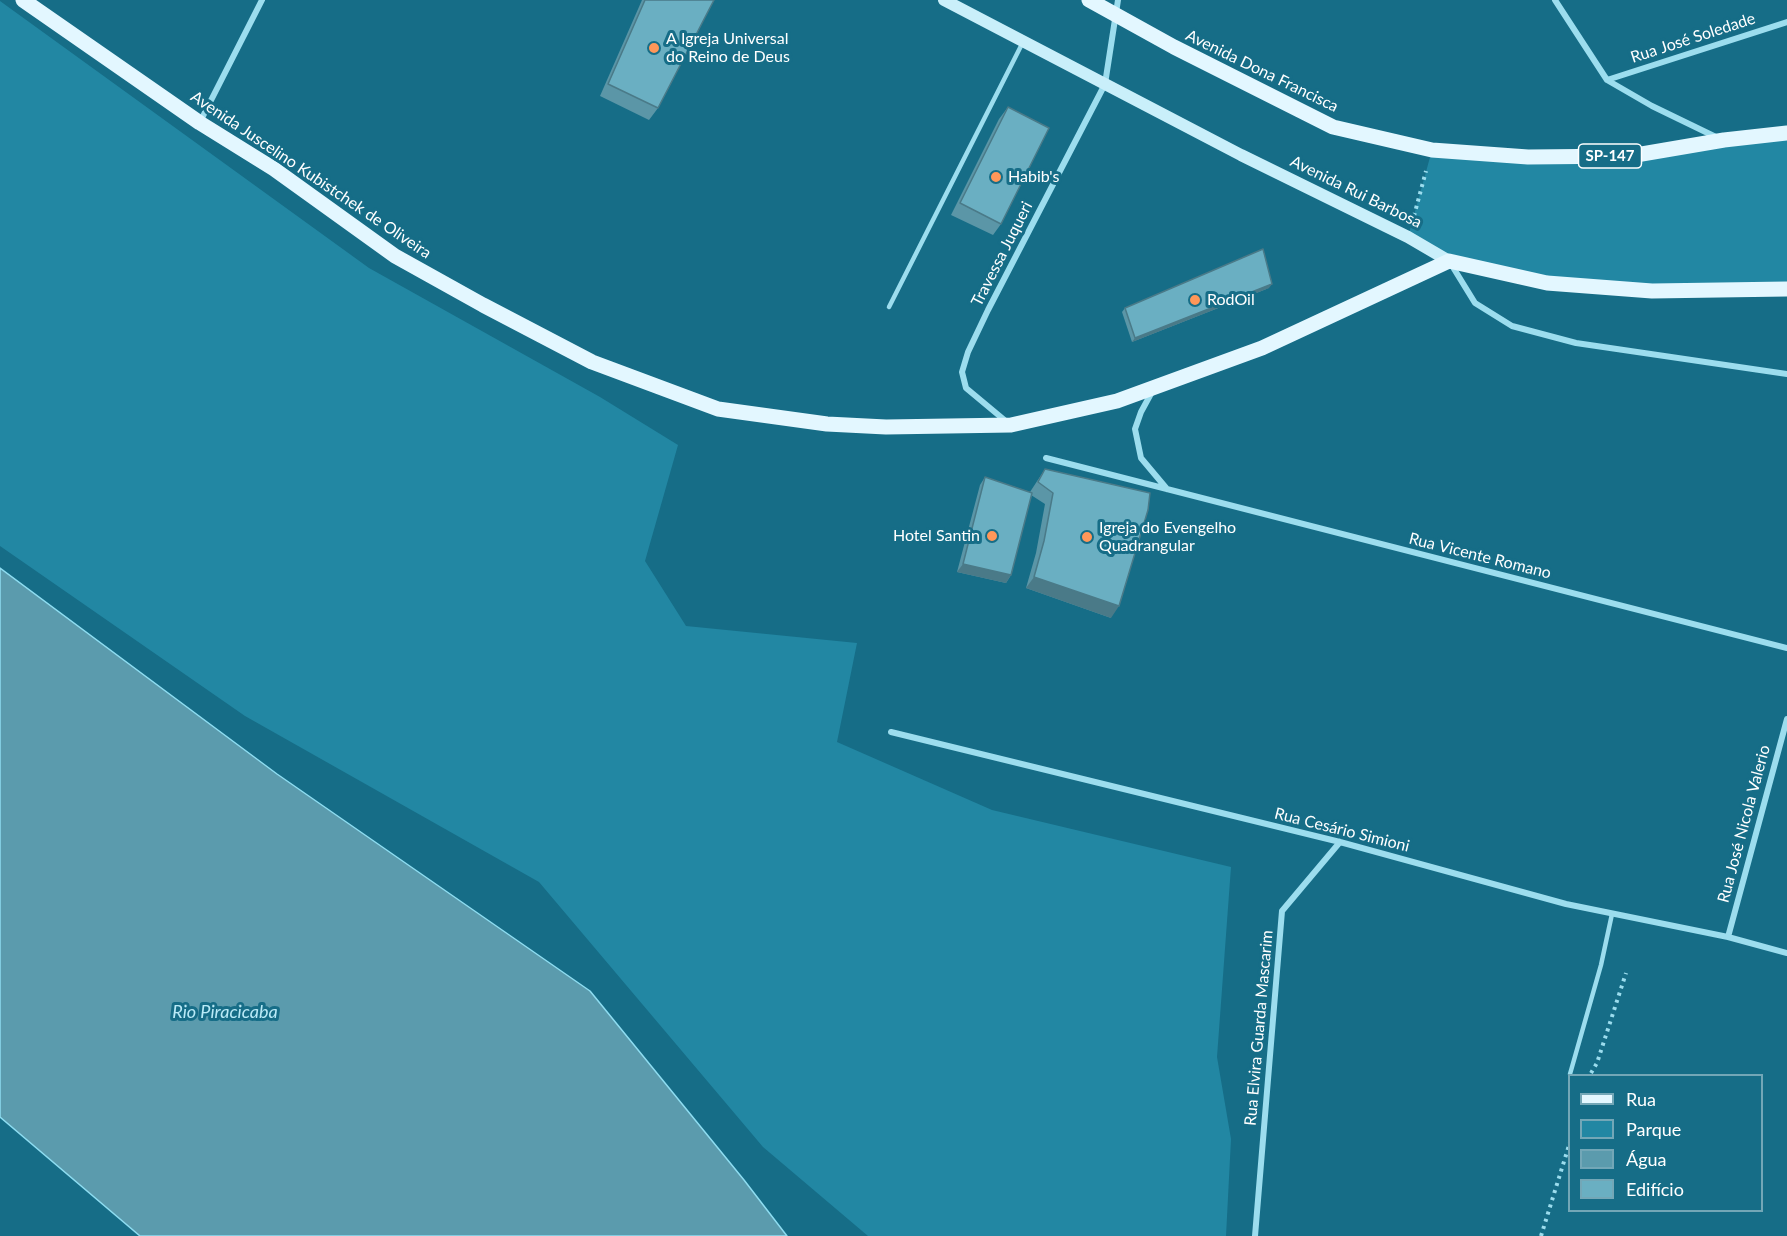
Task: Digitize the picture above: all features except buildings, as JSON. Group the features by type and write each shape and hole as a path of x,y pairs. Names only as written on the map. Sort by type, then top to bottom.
{"main road":[{"name":"Avenida Juscelino Kubistchek de Oliveira","path":"23,0 200,123 274,169 395,256 592,362 718,409 827,423 886,427 1011,425 1116,401 1262,348 1449,261"},
{"name":"Avenida Rui Barbosa","path":"944,0 1241,155 1408,237 1449,261 1547,283 1652,291 1787,289"},
{"name":"Avenida Dona Francisca","path":"1089,0 1117,7 1174,47 1333,127 1432,150 1528,157 1630,156 1787,132"}],"street":[{"path":"200,123 262,0"},
{"path":"1555,0 1607,80 1652,106 1724,140"},
{"name":"Travessa Juqueri","path":"1011,425 966,388 962,372 968,352 988,310 1104,84 1117,7"},
{"name":"Rua José Soledade","path":"1607,80 1787,22"},
{"path":"1449,261 1475,303 1512,326 1576,343 1787,374"},
{"path":"1155,387 1141,412 1135,429 1142,458 1167,489"},
{"name":"Rua Vicente Romano","path":"1046,458 1787,648"},
{"name":"Rua José Nicola Valerio","path":"1728,937 1787,719"},
{"name":"Rua Cesário Simioni","path":"891,732 1340,842 1566,904 1728,937 1787,953"},
{"name":"Rua Elvira Guarda Mascarim","path":"1255,1236 1282,911 1340,842"}],"lane":[{"path":"889,307 1023,42"},
{"path":"1570,1074 1601,965 1612,914"}],"path":[{"path":"1408,237 1432,150"},
{"path":"1591,1074 1597,1063 1626,972"},
{"path":"1541,1236 1568,1145"}],"green space":[{"path":"0,1 369,268 600,397 678,445 645,561 686,626 857,643 837,742 992,810 1231,867 1217,1057 1231,1139 1226,1236 868,1236 763,1147 539,882 245,716 0,546"},
{"path":"1787,134 1787,287 1628,289 1449,261 1408,237 1432,150 1630,156"}],"water":[{"name":"Rio Piracicaba","path":"0,568 277,774 590,991 787,1236 140,1236 0,1117"}],"place":[{"name":"A Igreja Universal do Reino de Deus","path":"654,48"},
{"name":"Habib's","path":"996,177"},
{"name":"RodOil","path":"1195,300"},
{"name":"Hotel Santin","path":"992,536"},
{"name":"Igreja do Evengelho Quadrangular","path":"1087,537"}]}
